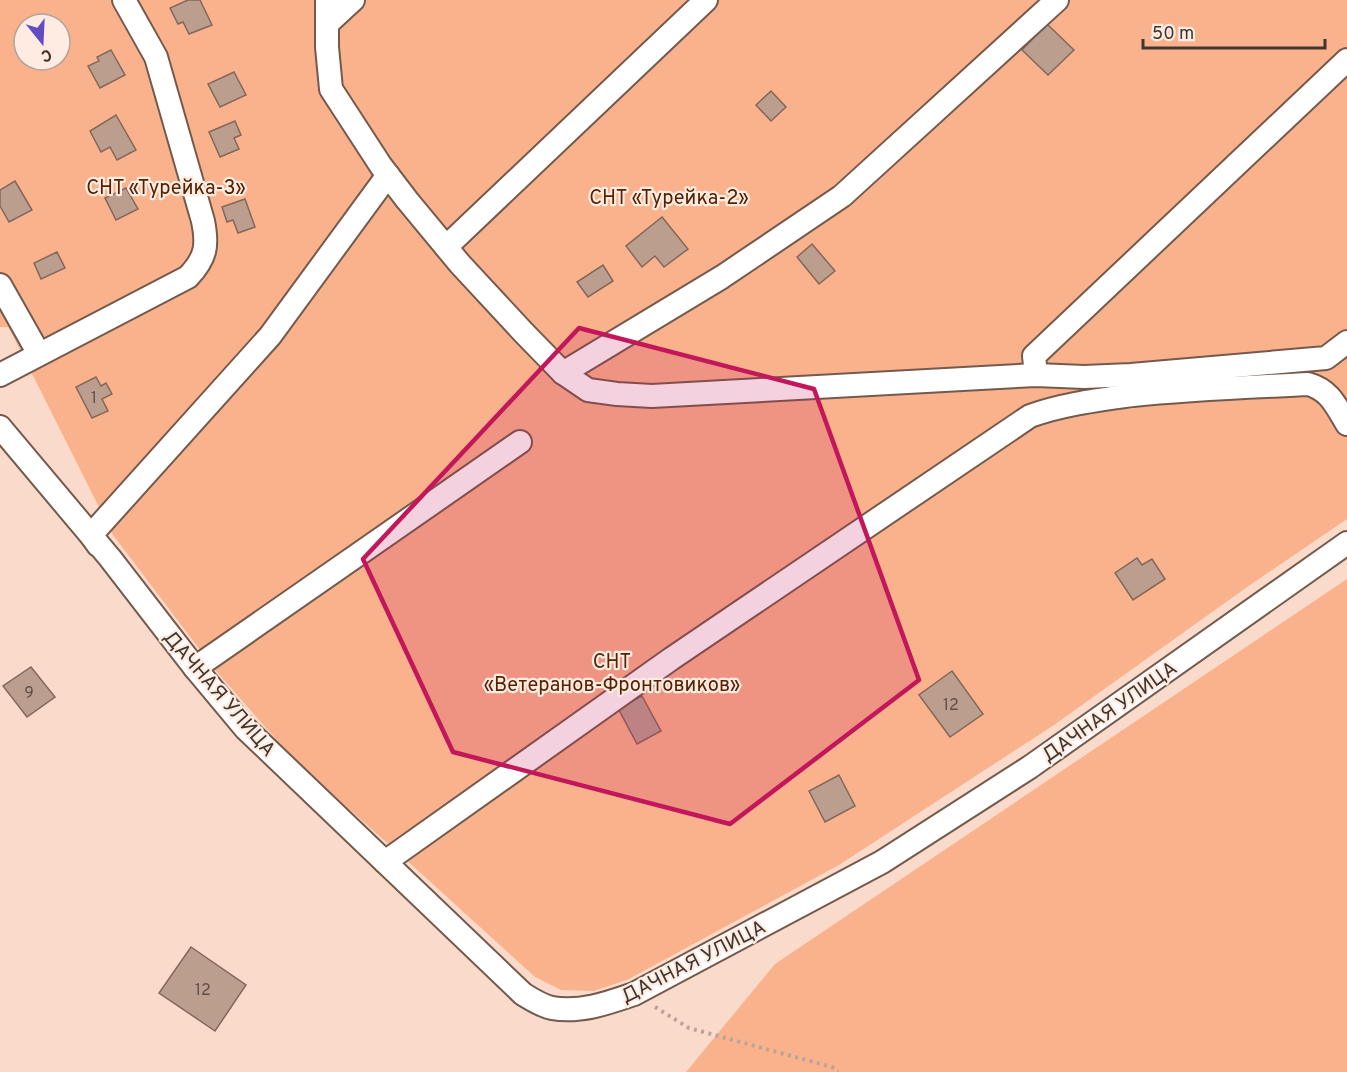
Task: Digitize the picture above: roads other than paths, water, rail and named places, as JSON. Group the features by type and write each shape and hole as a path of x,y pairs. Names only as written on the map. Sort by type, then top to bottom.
{"street":[{"path":"0,375 188,277 199,266 205,250 206,236 203,221 156,57 124,0"},
{"path":"327,0 327,47 331,89 388,175 446,248 524,333 563,373 588,390 652,396 1036,375 1084,377 1131,375 1326,358 1347,342"},
{"path":"327,24 353,0"},
{"path":"446,248 706,0"},
{"path":"563,373 722,277 842,196 1057,0"},
{"path":"1036,375 1034,356 1347,60"},
{"path":"98,545 92,536 270,336 388,175"},
{"path":"0,285 39,354"},
{"path":"385,862 671,659 1030,416 1052,408 1081,402 1180,390 1308,384 1317,387 1333,400 1347,424"},
{"name":"ДАЧНАЯ УЛИЦА","path":"0,427 98,545 244,728 523,993 550,1008 589,1007 634,994 882,862 1030,767 1347,543"},
{"path":"195,668 520,442"}],"park label":[{"name":"СНТ «Турейка-3»","path":"166,187"},
{"name":"СНТ «Турейка-2»","path":"669,197"},
{"name":"СНТ «Ветеранов-Фронтовиков»","path":"612,672"}]}
